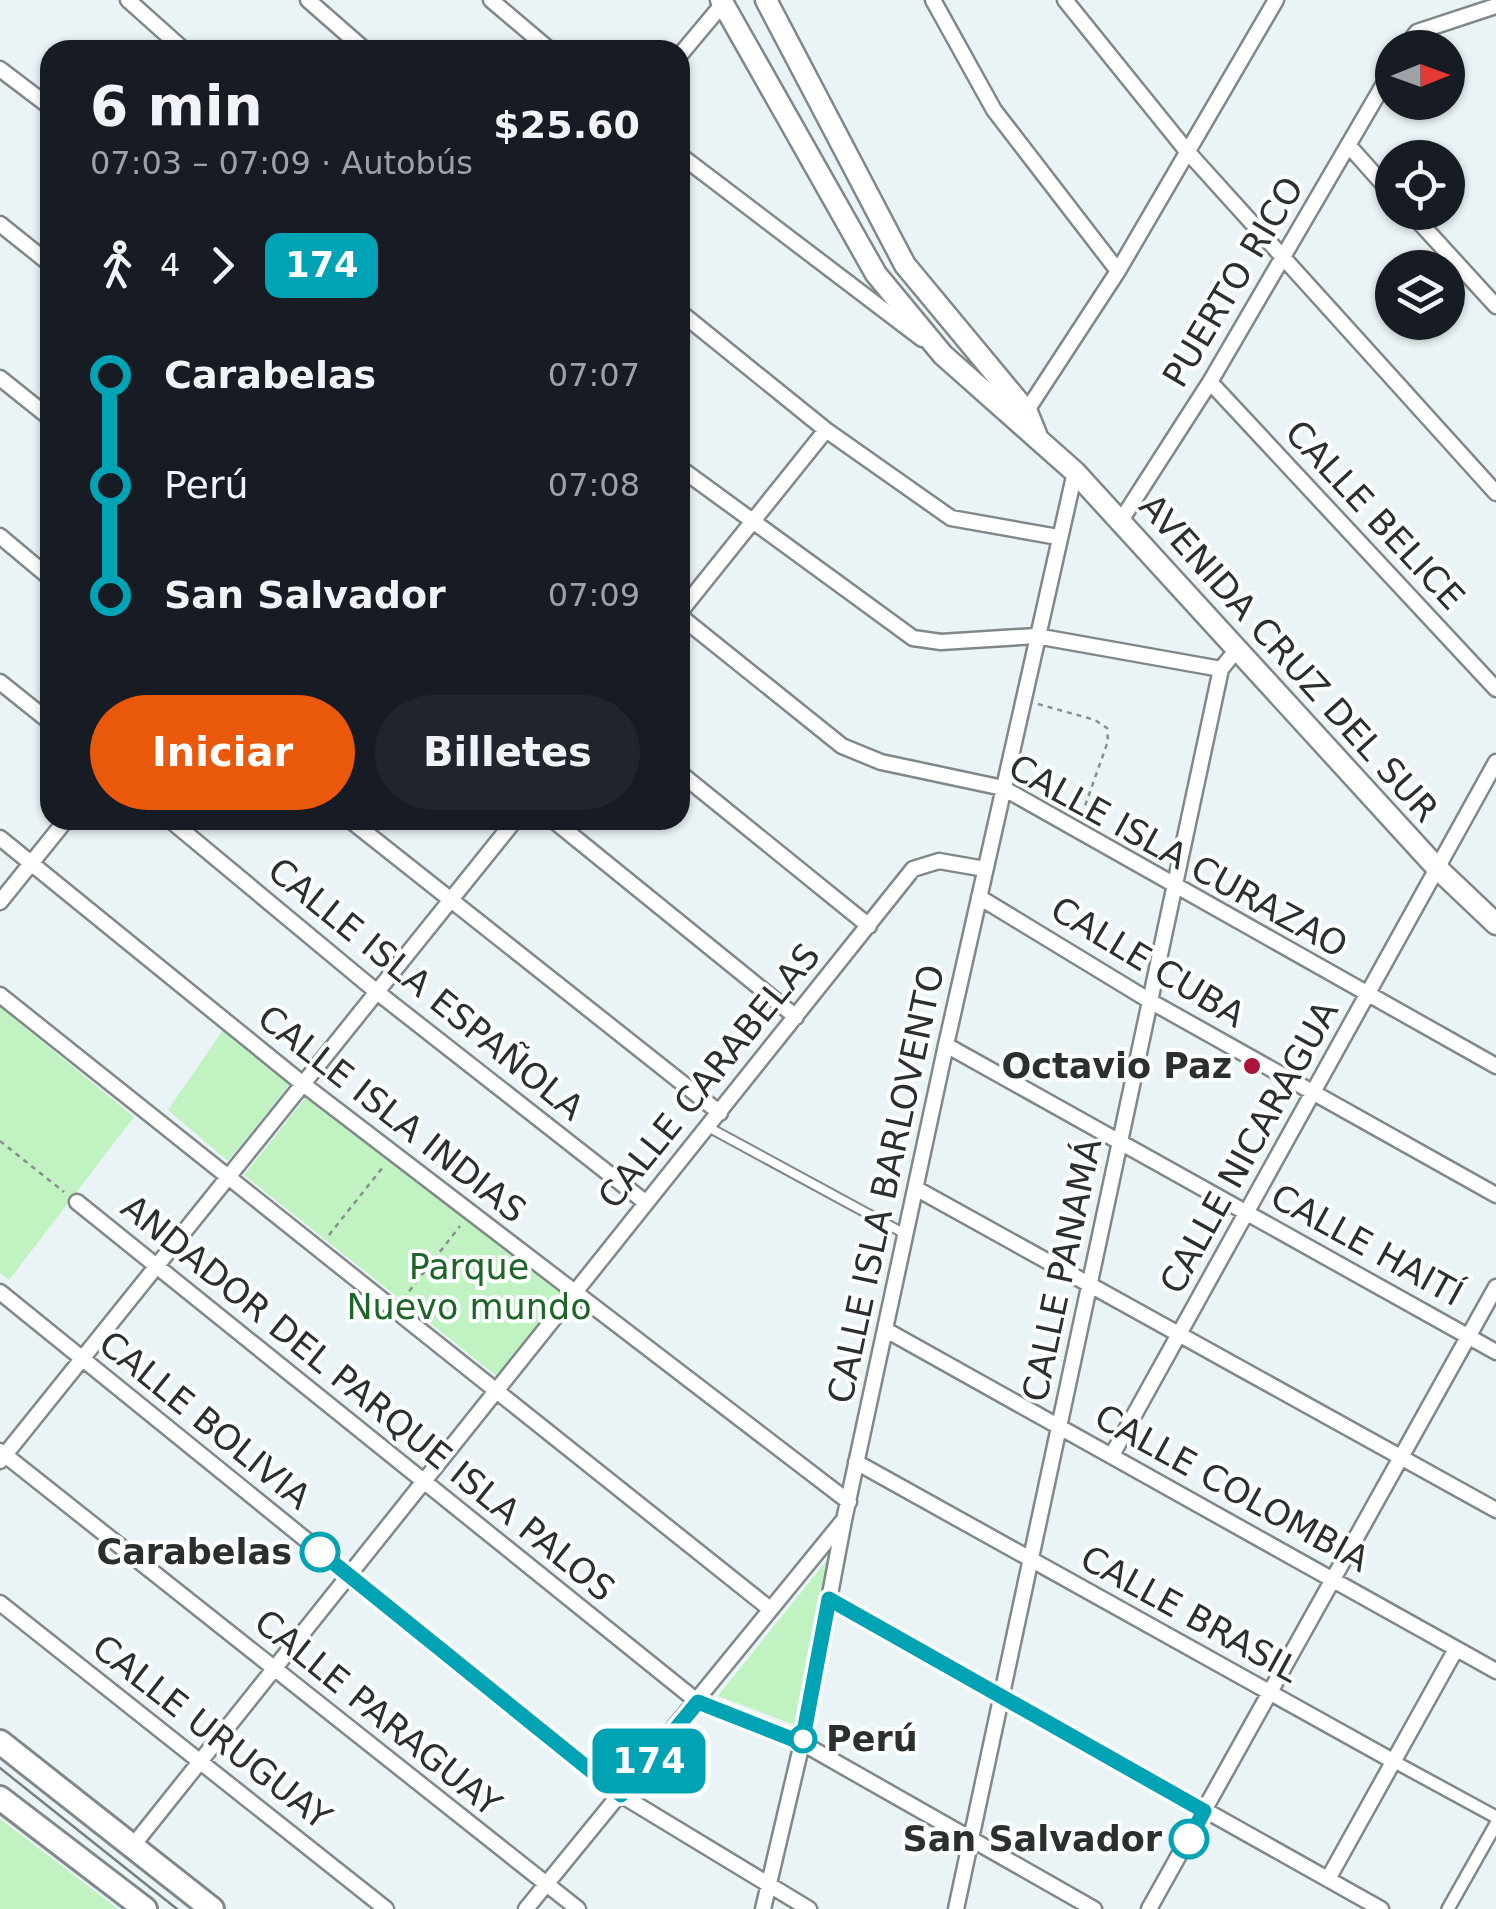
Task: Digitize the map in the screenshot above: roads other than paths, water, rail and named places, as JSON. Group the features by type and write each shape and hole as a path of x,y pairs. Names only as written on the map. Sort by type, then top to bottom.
{"main road":[{"name":"AVENIDA CRUZ DEL SUR","path":"766,0 905,264 1027,423"},
{"name":"AVENIDA CRUZ DEL SUR","path":"723,1 876,274 943,355 1027,423 1076,472 1437,868 1496,924"},
{"path":"0,1742 212,1909"},
{"path":"0,1798 145,1909"}],"street":[{"path":"128,0 173,40"},
{"path":"308,0 354,40"},
{"path":"490,0 538,40"},
{"path":"933,0 994,110 1118,271"},
{"path":"1065,0 1186,150 1496,493"},
{"path":"1027,423 1276,0"},
{"path":"690,43 723,1"},
{"path":"1423,30 1496,6"},
{"path":"0,68 40,99"},
{"name":"PUERTO RICO","path":"1120,522 1210,382 1375,101"},
{"path":"1350,147 1375,175"},
{"path":"690,163 943,355"},
{"path":"0,224 40,256"},
{"path":"1426,230 1496,306"},
{"path":"690,320 826,430 951,518 1058,537"},
{"path":"0,378 40,410"},
{"name":"CALLE BELICE","path":"1210,382 1496,689"},
{"path":"690,601 826,430"},
{"name":"CALLE ISLA BARLOVENTO","path":"763,1909 802,1743 844,1520 946,1044 1058,537 1076,472"},
{"path":"690,476 913,638 941,642 1036,636 1222,668"},
{"path":"0,536 40,570"},
{"name":"CALLE ISLA CURAZAO","path":"690,622 842,746 881,762 1003,788 1496,1066"},
{"name":"CALLE PANAMÁ","path":"956,1909 1222,668 1238,648"},
{"path":"0,682 40,714"},
{"name":"CALLE NICARAGUA","path":"1112,1455 1496,762"},
{"path":"690,782 868,926"},
{"path":"0,902 58,830"},
{"name":"CALLE ISLA ESPAÑOLA","path":"182,830 377,992 645,1202"},
{"path":"363,830 720,1113"},
{"path":"2,1456 507,830"},
{"path":"565,830 796,1017"},
{"name":"CALLE ISLA INDIAS","path":"0,838 303,1084 849,1502"},
{"name":"CALLE CARABELAS","path":"131,1848 914,869 939,861 985,869"},
{"name":"CALLE CUBA","path":"979,897 1150,1001 1496,1196"},
{"path":"0,995 770,1609"},
{"name":"CALLE HAITÍ","path":"946,1044 1496,1352"},
{"path":"917,1189 1496,1510"},
{"name":"ANDADOR DEL PARQUE ISLA PALOS","path":"77,1202 698,1702 802,1743 1094,1909"},
{"path":"1149,1909 1496,1288"},
{"name":"CALLE BOLIVIA","path":"0,1292 621,1795 809,1909"},
{"name":"CALLE COLOMBIA","path":"886,1330 1496,1671"},
{"name":"CALLE PARAGUAY","path":"2,1456 578,1909"},
{"name":"CALLE BRASIL","path":"856,1462 1394,1760 1496,1821"},
{"path":"526,1909 844,1520"},
{"path":"829,1599 1381,1909"},
{"name":"CALLE URUGUAY","path":"0,1602 386,1909"},
{"path":"1328,1880 1456,1649"},
{"path":"1448,1909 1496,1821"}],"lane":[{"path":"708,1127 907,1234"}],"tram line":[{"path":"0,1768 177,1909"}],"place":[{"name":"Octavio Paz","path":"1252,1066"},
{"name":"Carabelas","path":"320,1552"},
{"name":"Perú","path":"803,1739"},
{"name":"San Salvador","path":"1189,1839"}],"park label":[{"name":"Parque Nuevo mundo","path":"469,1287"}]}
